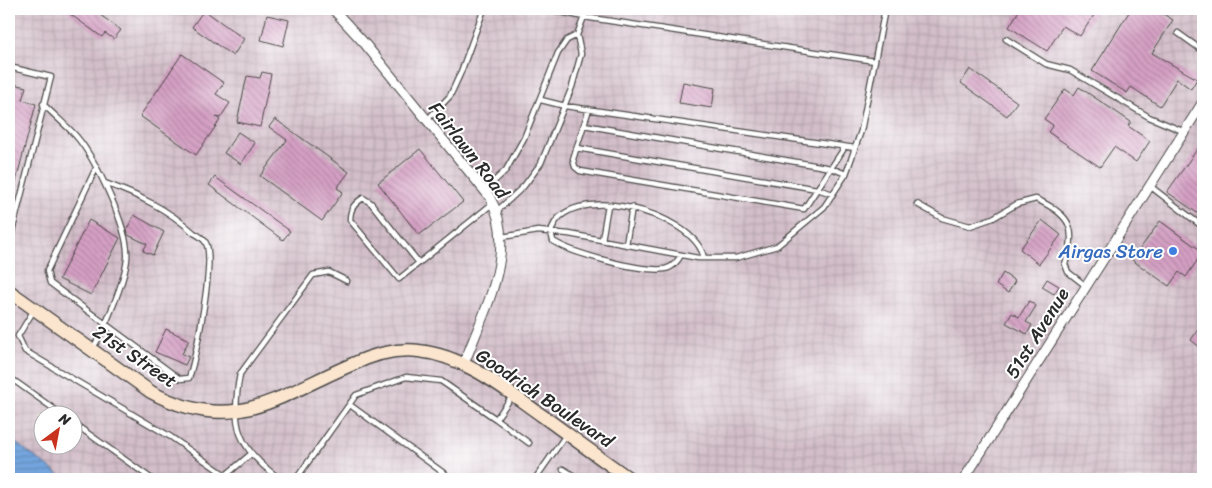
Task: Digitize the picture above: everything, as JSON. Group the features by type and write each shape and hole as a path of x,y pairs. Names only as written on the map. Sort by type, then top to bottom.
{"street":[{"name":"Fairlawn Road","path":"333,9 365,44 495,207 502,237 495,279 464,364"},
{"name":"51st Avenue","path":"964,479 1150,186 1200,112 1203,102"},
{"name":"21st Street","path":"9,291 151,392 170,402 210,412 237,412"},
{"name":"Goodrich Boulevard","path":"237,412 265,404 344,367 386,353 419,351 464,364 513,395 623,477"}],"lane":[{"path":"426,121 450,96 461,72 484,9"},
{"path":"547,9 584,17 875,61"},
{"path":"419,263 371,203 362,198 350,211 350,220 399,279 524,186 541,163 565,106 581,54 577,35 587,9"},
{"path":"502,237 538,231 550,232 704,258 736,258 776,246 824,207 846,174 861,131 885,9"},
{"path":"1178,33 1203,51"},
{"path":"484,191 506,170 524,138 541,100 558,53 567,40 577,35"},
{"path":"1006,39 1046,64 1070,70 1149,117 1185,132"},
{"path":"9,67 51,78 9,244"},
{"path":"541,100 565,106 855,148"},
{"path":"43,104 77,137 105,183 122,224 128,258 106,324 92,350"},
{"path":"590,109 573,163 580,171 804,209 814,215"},
{"path":"584,125 832,168 846,174"},
{"path":"804,209 832,168 843,150 843,146"},
{"path":"577,148 817,189 833,194"},
{"path":"96,168 47,271 50,283 180,379 188,378 194,362 210,262 206,242 180,220 137,195 105,183"},
{"path":"1150,186 1203,226"},
{"path":"917,204 942,218 970,226 994,218 1017,204 1036,199 1052,206 1065,216 1072,231 1071,249 1065,264 1068,272 1086,286"},
{"path":"681,255 671,267 650,269 575,252 553,241 550,232 552,225 562,215 596,204 632,207 653,213 675,225 698,244 704,258"},
{"path":"602,240 608,205"},
{"path":"626,245 632,207"},
{"path":"280,479 251,454 238,427 237,393 240,374 313,275 328,272 347,281"},
{"path":"35,309 18,336 25,351 171,436 231,479"},
{"path":"296,479 356,395 406,376 441,381 529,443"},
{"path":"9,377 50,406"},
{"path":"496,419 513,395"},
{"path":"350,405 452,479"},
{"path":"82,429 152,479"},
{"path":"535,479 567,434"},
{"path":"226,476 251,454"},
{"path":"563,469 578,479"}],"shaded area":[{"path":"9,9 1203,9 1203,479 9,479"}],"water":[{"path":"9,438 65,479 9,479"}],"building":[{"path":"63,9 92,9 121,30 114,39 105,33 102,37"},
{"path":"1020,9 1098,9 1080,36 1063,26 1047,51 1009,27"},
{"path":"1131,9 1155,9 1173,20 1152,53 1197,79 1191,89 1177,79 1160,106 1131,87 1127,93 1092,71"},
{"path":"204,10 244,39 233,56 192,27"},
{"path":"267,15 289,20 283,46 261,40"},
{"path":"182,54 224,83 216,94 230,103 220,118 216,117 220,120 196,155 140,116"},
{"path":"970,69 1017,102 1007,116 961,83"},
{"path":"262,72 271,74 260,127 237,122 247,76 260,78"},
{"path":"683,82 715,88 712,108 679,103"},
{"path":"9,83 26,87 22,100 36,104 11,200 9,199"},
{"path":"1079,87 1131,122 1128,126 1150,141 1136,162 1114,147 1100,167 1048,132 1053,125 1044,119 1065,89 1074,95"},
{"path":"275,119 349,172 337,188 343,192 322,221 260,176 287,140 269,127"},
{"path":"238,132 255,143 241,164 224,153"},
{"path":"1203,141 1203,217 1167,192"},
{"path":"420,149 463,202 419,235 378,183"},
{"path":"215,177 290,231 283,240 209,185"},
{"path":"134,215 164,232 153,255 143,251 147,244 128,235 127,229"},
{"path":"89,220 120,238 91,295 59,279"},
{"path":"1042,220 1061,235 1039,264 1020,249"},
{"path":"1160,221 1203,252 1186,277 1179,272 1169,286 1132,260"},
{"path":"1003,273 1015,281 1008,293 996,285"},
{"path":"1047,279 1059,286 1054,294 1042,287"},
{"path":"1029,301 1036,306 1026,322 1032,325 1027,334 1006,323 1012,313 1019,317"},
{"path":"1203,322 1203,350 1191,340"},
{"path":"166,329 189,340 182,354 189,357 185,365 155,352"}],"place":[{"name":"Airgas Store","path":"1173,251"}]}
